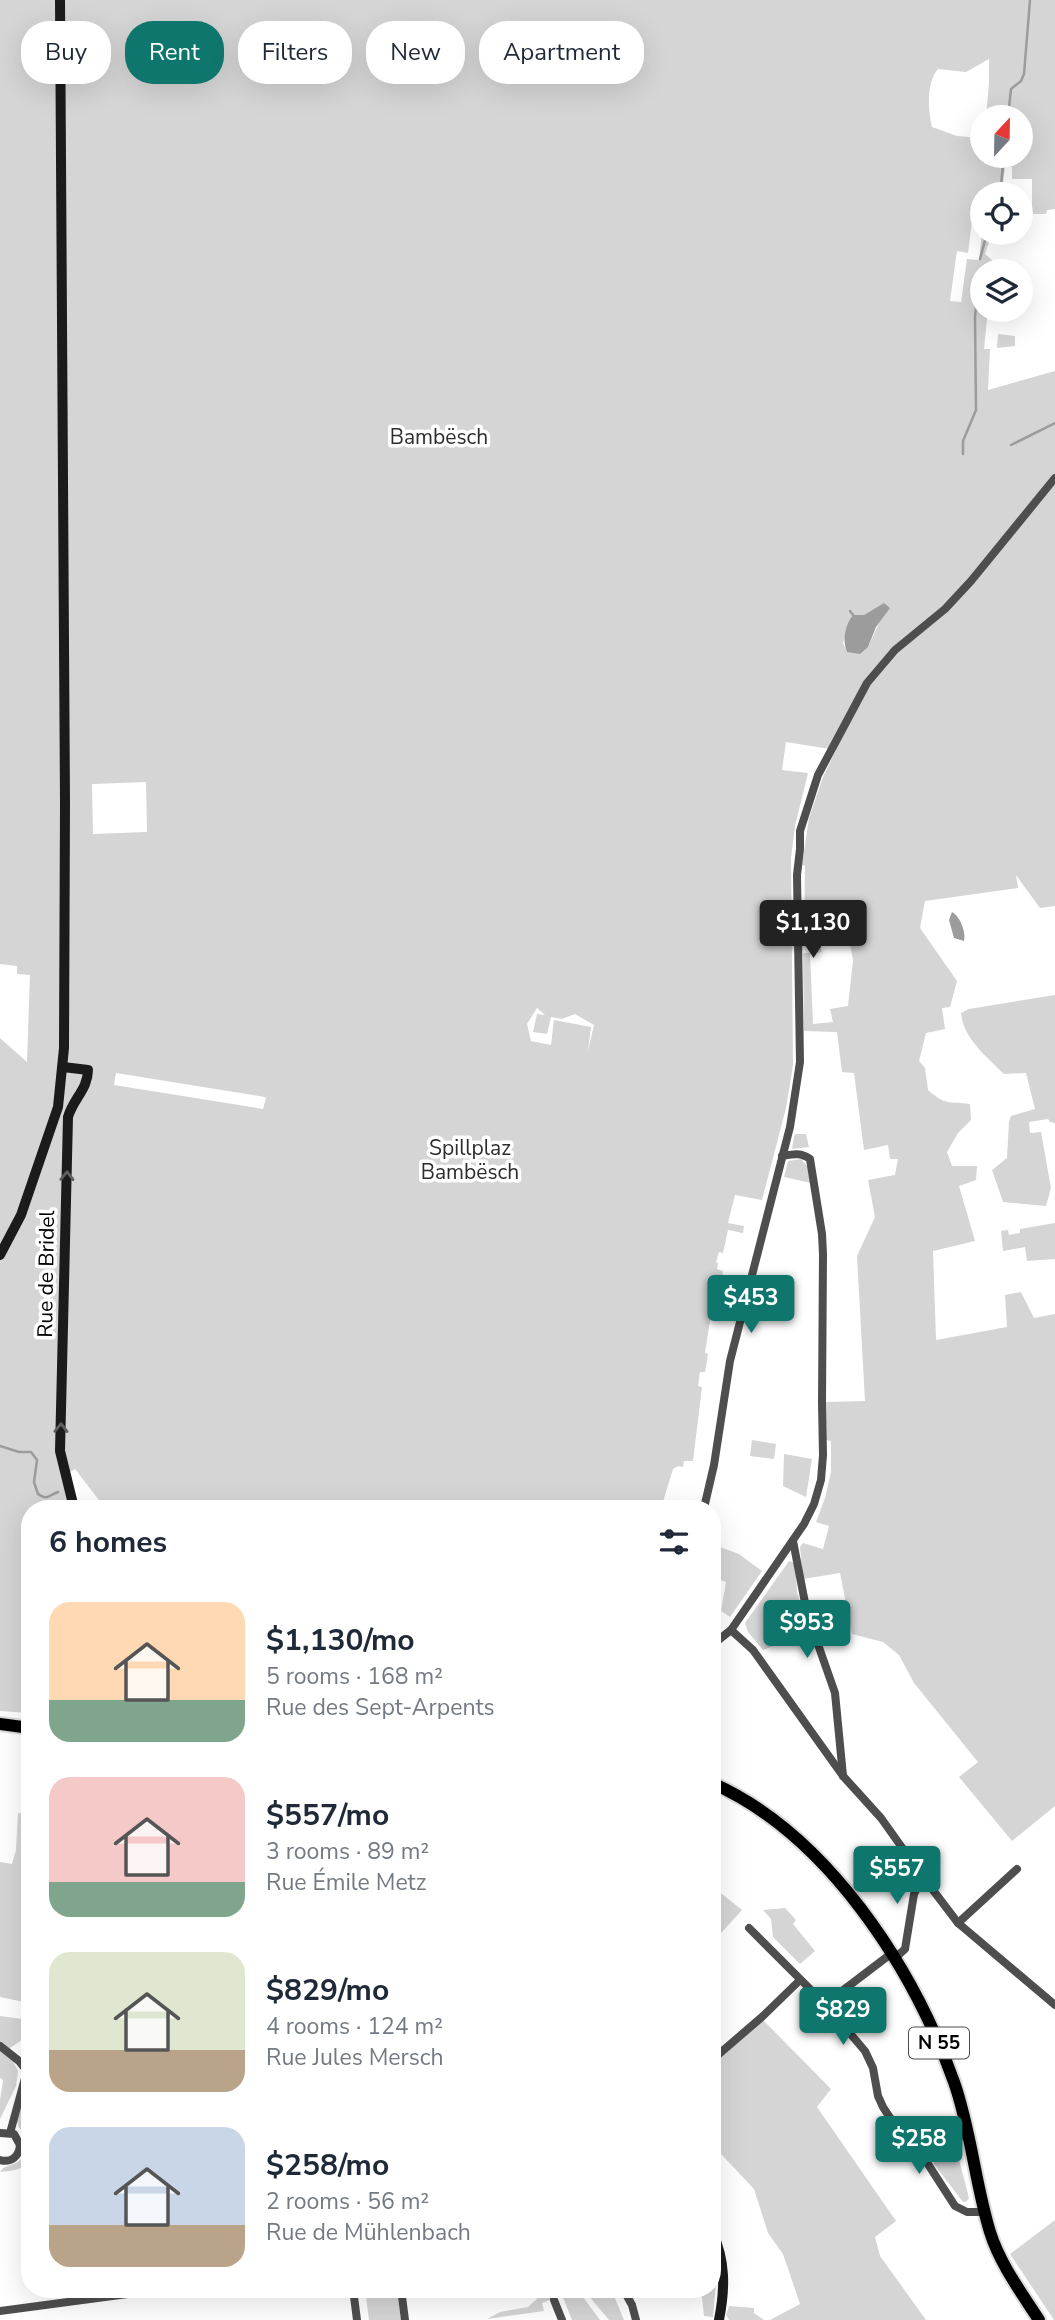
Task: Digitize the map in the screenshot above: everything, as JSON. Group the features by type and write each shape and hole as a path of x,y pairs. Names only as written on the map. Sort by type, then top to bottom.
{"main road":[{"path":"0,1255 21,1215 43,1153 58,1107 63,1067 65,803 60,0"},
{"name":"Rue de Bridel","path":"63,1067 89,1070 88,1080 71,1105 68,1117 61,1451 72,1500"},
{"path":"0,1724 21,1727"},
{"name":"N 55","path":"721,1787 770,1816 805,1847 849,1895 894,1955 937,2038 954,2081 969,2134 991,2235 1007,2269 1039,2320"},
{"path":"719,2320 724,2288 721,2253"}],"street":[{"path":"706,1500 730,1361 794,1106 800,1062 797,875 803,818 818,775 867,683 895,650 945,609 962,591 1055,478"},
{"path":"721,1638 731,1630 793,1541 814,1504 821,1480 822,1234 810,1159 797,1154 782,1156"},
{"path":"793,1541 807,1613 835,1693 843,1776"},
{"path":"731,1630 753,1650 843,1776 881,1818 958,1923 1055,2005"},
{"path":"958,1923 1017,1869"},
{"path":"825,2004 905,1949 914,1894 923,1877"},
{"path":"749,1928 825,2004 865,2051 873,2068 878,2096 883,2107 913,2153 924,2158 956,2206 967,2212 985,2213"},
{"path":"721,2052 800,1980"},
{"path":"0,2046 21,2062"},
{"path":"10,2133 21,2097"},
{"path":"0,2133 10,2133 21,2141"},
{"path":"924,2158 953,2139 969,2134"},
{"path":"0,2160 14,2159 21,2151"},
{"path":"1,2320 0,2311 98,2298"},
{"path":"354,2298 357,2320"},
{"path":"402,2298 405,2320"},
{"path":"628,2298 636,2320"},
{"path":"554,2300 559,2320"}],"green space":[{"name":"Bambësch","path":"0,0 1055,0 1055,209 1047,210 1046,214 1033,214 1032,179 1012,179 1012,168 1033,168 1033,105 987,105 989,59 966,72 938,69 931,81 929,97 932,127 957,136 970,137 970,168 1005,168 1003,182 970,182 968,253 957,251 950,301 961,302 967,259 970,259 970,322 987,322 984,349 990,349 988,390 1055,371 1055,906 1040,908 1016,875 1018,888 925,901 920,928 957,981 950,1007 942,1008 945,1029 926,1033 919,1061 925,1068 928,1090 944,1101 970,1104 971,1120 958,1133 947,1152 952,1166 977,1166 976,1180 959,1186 975,1241 933,1251 936,1340 1007,1327 1005,1295 1021,1292 1034,1318 1055,1314 1055,1806 1012,1841 959,1777 978,1762 914,1683 899,1655 883,1642 852,1634 840,1573 803,1579 800,1547 803,1543 823,1549 829,1526 816,1522 831,1472 831,1441 826,1440 826,1402 865,1401 857,1256 875,1217 868,1180 895,1175 898,1159 890,1159 888,1145 864,1150 854,1073 842,1072 837,1032 804,1031 803,953 810,953 813,1024 833,1022 830,1009 848,1006 853,960 847,929 817,936 822,952 817,953 804,937 805,866 802,865 809,818 823,777 836,750 786,742 782,770 808,773 795,826 791,858 793,1065 786,1108 762,1200 735,1195 728,1223 744,1226 743,1233 728,1230 723,1253 719,1252 716,1262 717,1269 723,1271 715,1314 711,1314 705,1372 700,1372 698,1386 702,1387 693,1461 684,1461 683,1467 673,1469 663,1500 99,1500 75,1469 65,1475 72,1500 21,1500 21,1712 0,1711 0,1038 27,1062 30,975 17,974 17,966 0,964","holes":["884,604 880,621 868,647 847,652 843,643 853,615 864,615","146,782 147,832 93,834 92,784","537,1008 545,1015 537,1014 533,1032 547,1034 551,1017 562,1019 575,1014 594,1025 588,1051 591,1027 554,1020 551,1045 531,1041 527,1024","116,1073 265,1097 266,1098 263,1109 114,1085"]},
{"name":"Bambësch","path":"981,245 988,245 985,254 991,259 979,259"},
{"path":"998,334 1015,336 1015,346 997,348"},
{"path":"1055,995 1055,1123 1048,1119 1029,1122 1030,1133 1041,1132 1051,1188 1046,1206 1003,1202 992,1170 1007,1158 1011,1116 1035,1109 1026,1073 1004,1074 971,1039 961,1013 969,1009"},
{"path":"796,1134 806,1134 809,1147 792,1149"},
{"path":"801,1159 808,1167 811,1183 784,1177 788,1161"},
{"path":"1055,1223 1055,1259 1027,1261 1025,1247 1003,1251 1001,1231 1008,1230 1009,1235 1020,1233 1020,1229"},
{"path":"752,1440 776,1444 774,1459 750,1456"},
{"path":"784,1454 812,1459 806,1497 783,1486"},
{"path":"721,1547 739,1554 762,1571 730,1617 721,1611 726,1582 721,1580"},
{"path":"789,1561 795,1563 797,1592 805,1618 789,1621 793,1638 763,1650 748,1632 745,1623"},
{"path":"18,1813 21,1813 21,2001 0,1997 0,1862 12,1864 16,1850"},
{"path":"721,1893 742,1910 721,1933"},
{"path":"785,1908 796,1920 793,1924 815,1951 800,1964 773,1937 771,1919 763,1910"},
{"path":"0,2016 21,2019 21,2041 7,2050 18,2071 16,2086 0,2119 3,2080 0,2078"},
{"path":"763,2020 831,2089 817,2107 896,2221 875,2237 880,2256 926,2320 770,2320 800,2304 783,2254 768,2233 754,2189 721,2154 721,2057"},
{"path":"21,2108 21,2130 17,2121"},
{"path":"951,2148 957,2152 969,2198 966,2202 963,2202 934,2164 937,2155"},
{"path":"21,2159 21,2168 0,2172 3,2168"},
{"path":"1055,2220 1055,2320 1054,2320 1010,2254"},
{"path":"366,2298 398,2298 401,2320 369,2320"},
{"path":"538,2298 554,2298 542,2303 544,2311 487,2319 500,2312 528,2307"},
{"path":"563,2298 584,2298 600,2320 572,2320"},
{"path":"591,2298 615,2298 624,2320 609,2320"},
{"path":"702,2298 715,2298 713,2317 704,2316"},
{"path":"729,2306 754,2308 754,2313 764,2320 729,2320 726,2315"}],"shaded area":[{"path":"884,603 890,608 876,627 868,647 860,654 847,652 845,633 853,615 864,615"},
{"path":"952,912 962,925 964,941 954,938 949,920"}],"waterway":[{"path":"1009,105 1011,89 1021,81 1024,74 1030,0"},
{"path":"1001,182 1003,168"},
{"path":"980,259 984,245"},
{"path":"963,454 963,441 976,410 975,322"},
{"path":"1011,445 1055,423"},
{"path":"850,611 853,615"},
{"path":"0,1446 19,1452 31,1452 37,1460 34,1482 38,1494 46,1497 58,1492"}],"park label":[{"name":"Spillplaz Bambësch","path":"470,1160"}]}
